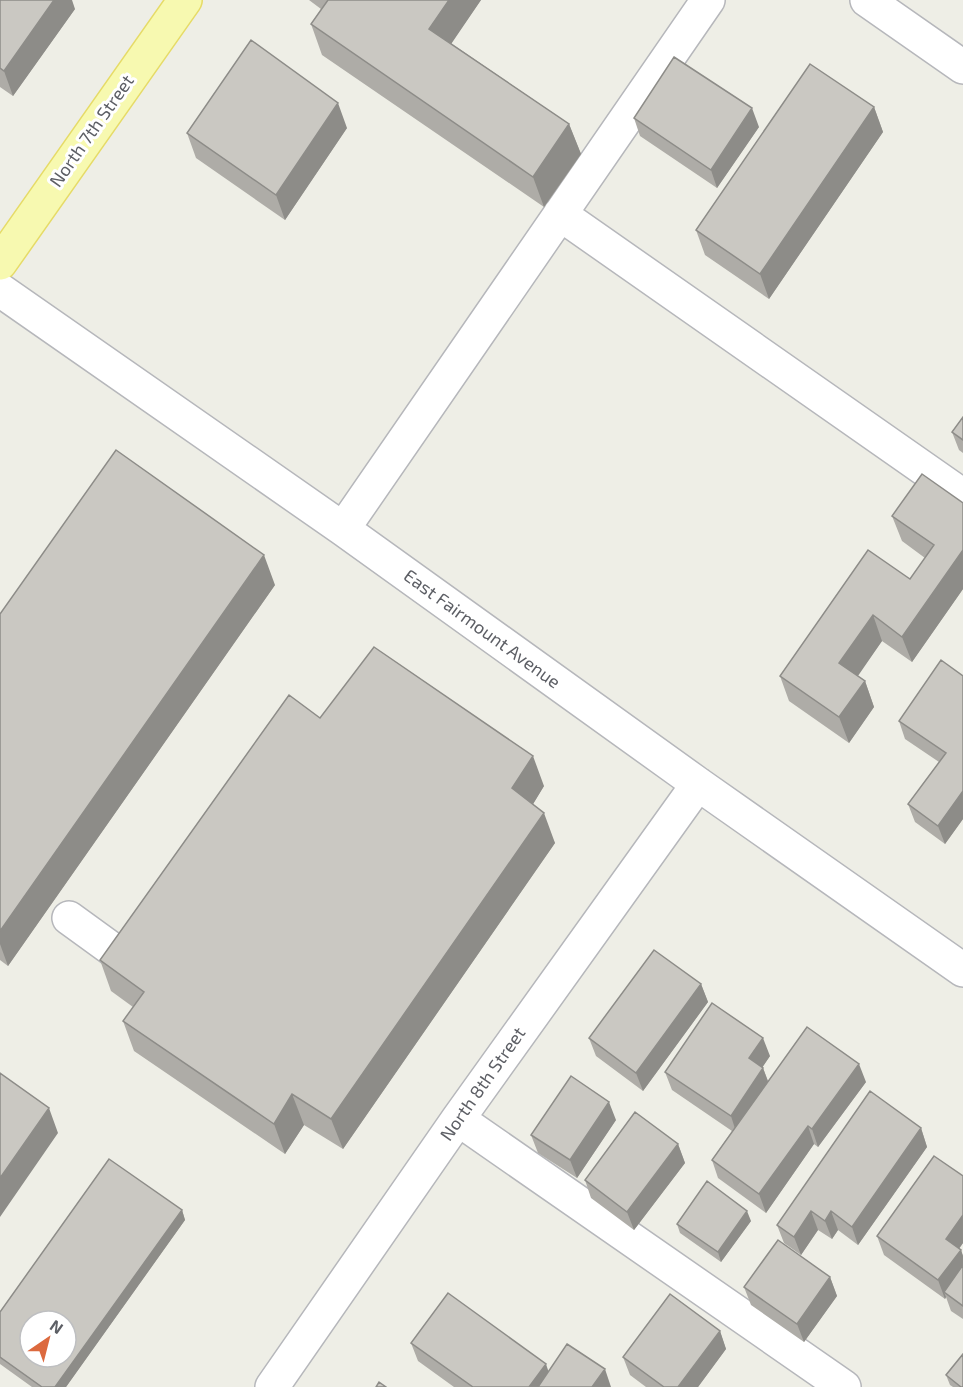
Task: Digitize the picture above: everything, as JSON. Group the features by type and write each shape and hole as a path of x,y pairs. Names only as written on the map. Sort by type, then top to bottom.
{"main road":[{"name":"North 7th Street","path":"0,263 185,0"}],"street":[{"path":"343,529 708,0"},
{"path":"867,0 963,67"},
{"path":"560,214 963,496"},
{"name":"East Fairmount Avenue","path":"0,290 343,529 698,784 963,970"},
{"name":"North 8th Street","path":"272,1387 458,1119 698,784"},
{"path":"69,918 131,963"},
{"path":"458,1119 844,1387"}],"building":[{"path":"0,0 54,0 4,71 0,68"},
{"path":"328,0 449,0 429,29 569,124 533,177 311,24"},
{"path":"251,40 338,103 276,195 187,133"},
{"path":"674,57 752,108 711,170 634,118"},
{"path":"810,64 874,107 760,274 696,230"},
{"path":"963,417 963,440 952,432"},
{"path":"116,450 264,555 0,931 0,614"},
{"path":"922,474 963,503 963,550 902,637 873,615 839,663 865,681 839,717 780,676 868,550 910,579 934,545 892,516"},
{"path":"374,647 533,756 512,788 544,813 331,1119 292,1094 274,1124 123,1021 144,992 100,960 289,695 320,718"},
{"path":"941,660 963,676 963,791 938,826 908,804 946,753 899,721"},
{"path":"654,950 701,984 636,1073 589,1038"},
{"path":"712,1003 763,1038 749,1058 763,1068 731,1116 665,1072"},
{"path":"807,1027 859,1064 812,1129 808,1126 759,1194 712,1160"},
{"path":"0,1073 49,1108 0,1178"},
{"path":"571,1076 609,1102 570,1160 531,1135"},
{"path":"870,1091 921,1128 852,1227 831,1211 825,1221 811,1211 794,1237 777,1225"},
{"path":"635,1112 678,1144 627,1212 585,1180"},
{"path":"934,1156 963,1176 963,1215 946,1239 961,1250 938,1280 877,1236"},
{"path":"109,1159 182,1210 78,1355 78,1309 18,1309 18,1369 68,1369 55,1387 42,1387 0,1357 0,1312"},
{"path":"707,1181 747,1211 718,1252 677,1224"},
{"path":"778,1240 830,1277 797,1324 744,1287"},
{"path":"963,1265 963,1306 944,1292"},
{"path":"448,1293 546,1364 529,1387 473,1387 411,1343"},
{"path":"670,1294 720,1331 678,1387 664,1387 623,1357"},
{"path":"567,1344 605,1369 592,1387 538,1387"},
{"path":"963,1354 963,1387 961,1387 946,1375"},
{"path":"379,1382 386,1387 376,1387"}]}
